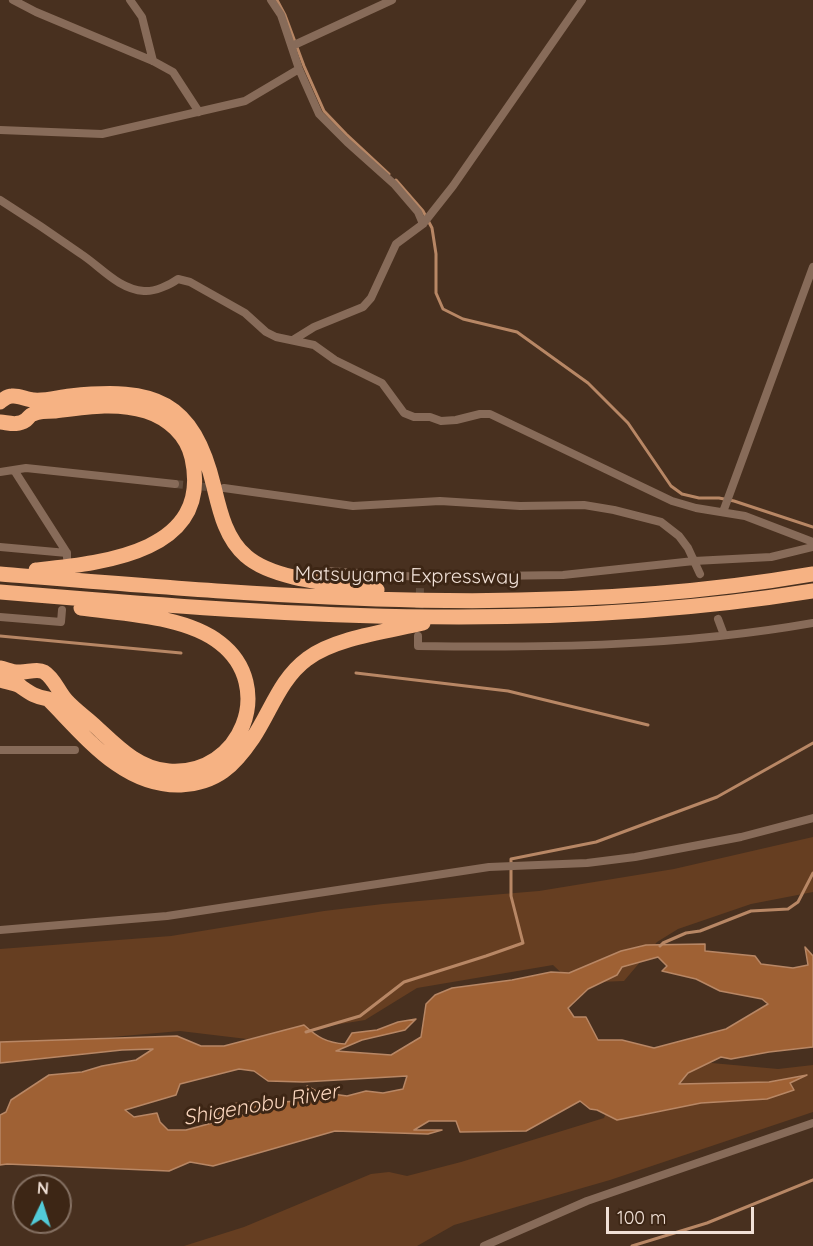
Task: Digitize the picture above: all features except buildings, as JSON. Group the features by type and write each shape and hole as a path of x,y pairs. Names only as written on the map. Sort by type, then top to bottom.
{"highway":[{"path":"0,402 4,398 14,396 36,400 103,392 126,393 162,404 177,413 200,442 209,466 224,523 233,542 245,556 280,575 440,601"},
{"path":"0,422 15,425 33,413 127,406 149,412 168,422 180,432 191,452 195,471 188,512 178,527 149,547 123,557 57,568 0,574"},
{"name":"Matsuyama Expressway","path":"0,574 321,597 440,601 513,601 598,597 687,590 813,574"},
{"name":"Matsuyama Expressway","path":"0,593 170,606 441,619 600,614 689,607 813,591"},
{"path":"0,593 156,620 203,632 234,656 243,672 247,686 245,719 239,735 229,750 214,762 202,768 186,771 151,768 123,752 66,700 56,688 51,676 41,670 18,672 0,668"},
{"path":"0,680 19,685 25,692 37,698 48,699 100,752 128,772 154,783 187,785 205,781 223,773 234,763 258,731 282,685 307,658 350,639 441,619"}],"street":[{"path":"13,0 36,12 153,61 173,72 199,112"},
{"path":"130,0 142,17 153,61"},
{"path":"271,0 281,15 299,69 320,114 394,184 418,212 423,224"},
{"path":"292,46 392,0"},
{"path":"293,340 314,327 363,307 371,298 396,244 423,224 453,186 582,0"},
{"path":"0,130 102,134 245,102 299,69"},
{"path":"0,200 91,260 112,279 128,287 145,291 171,284 178,279 190,282 245,313 266,332 276,337 314,345 335,360 382,383 404,414 414,417 430,417 441,421 490,414 672,501 696,508 745,516 813,542"},
{"path":"723,512 813,267"},
{"path":"0,472 26,468 175,484"},
{"path":"0,547 67,555 14,470"},
{"path":"224,488 352,506 440,501 520,506 584,505 614,510 661,522 679,536 688,548 700,574"},
{"path":"328,571 420,577 563,575 694,561 771,557 813,547"},
{"path":"420,577 420,588"},
{"path":"0,618 61,622 62,610"},
{"path":"718,619 724,635"},
{"path":"418,636 418,646 478,647 663,641 813,623"},
{"path":"0,750 75,750"},
{"path":"0,930 168,916 489,867 635,857 741,837 813,818"},
{"path":"484,1246 587,1201 813,1123"}],"shaded area":[{"path":"813,837 813,892 751,904 678,929 657,942 624,981 572,983 553,965 417,988 365,1020 247,1039 180,1031 55,1042 0,1050 0,949 171,936 324,911 539,891 674,869"},
{"path":"678,1060 778,1069 813,1065 813,1112 610,1180 454,1225 417,1246 184,1246 244,1227 371,1174 389,1172 407,1176 461,1162 604,1118 612,1097"}],"water":[{"name":"Shigenobu River","path":"705,944 705,951 755,956 761,964 793,968 808,965 805,947 813,956 813,1047 731,1059 721,1057 688,1073 679,1084 769,1082 807,1075 790,1083 794,1090 767,1099 701,1103 617,1120 590,1109 580,1101 526,1131 460,1132 456,1121 429,1121 414,1130 442,1130 428,1134 335,1131 213,1166 190,1162 169,1171 0,1165 0,1115 6,1112 11,1100 49,1075 82,1072 136,1060 153,1049 122,1050 0,1063 0,1042 177,1036 201,1046 224,1046 304,1025 323,1039 345,1044 352,1033 377,1030 398,1022 416,1019 405,1030 362,1040 336,1051 391,1055 421,1037 426,1004 435,995 452,988 551,972 569,973 621,951 646,945","holes":["658,957 667,966 662,971 696,979 720,991 762,999 768,1004 726,1029 654,1048 622,1040 598,1040 586,1017 574,1017 568,1008 588,989 617,975 622,967","239,1069 254,1071 268,1081 303,1082 407,1076 403,1089 383,1093 366,1091 347,1096 318,1092 307,1086 310,1096 296,1101 283,1102 277,1109 258,1103 233,1104 206,1114 217,1116 229,1110 249,1113 186,1130 168,1130 160,1122 157,1113 134,1117 125,1110 176,1095 180,1084"]}],"waterway":[{"path":"277,0 324,111 389,174"},
{"path":"396,180 423,211 432,228 436,254 436,293 443,309 463,319 517,332 588,383 628,423 671,486 682,494 734,501 813,527"},
{"path":"0,636 181,653"},
{"path":"356,673 508,691 648,725"},
{"path":"306,1032 360,1016 404,982 523,943 511,896 511,859 596,842 717,797 813,743"},
{"path":"660,946 686,933 700,931 751,911 788,909 798,902 813,873"},
{"path":"632,1246 707,1223 813,1180"}],"tunnel":[{"path":"175,484 216,488"},
{"path":"419,620 420,588"}]}
